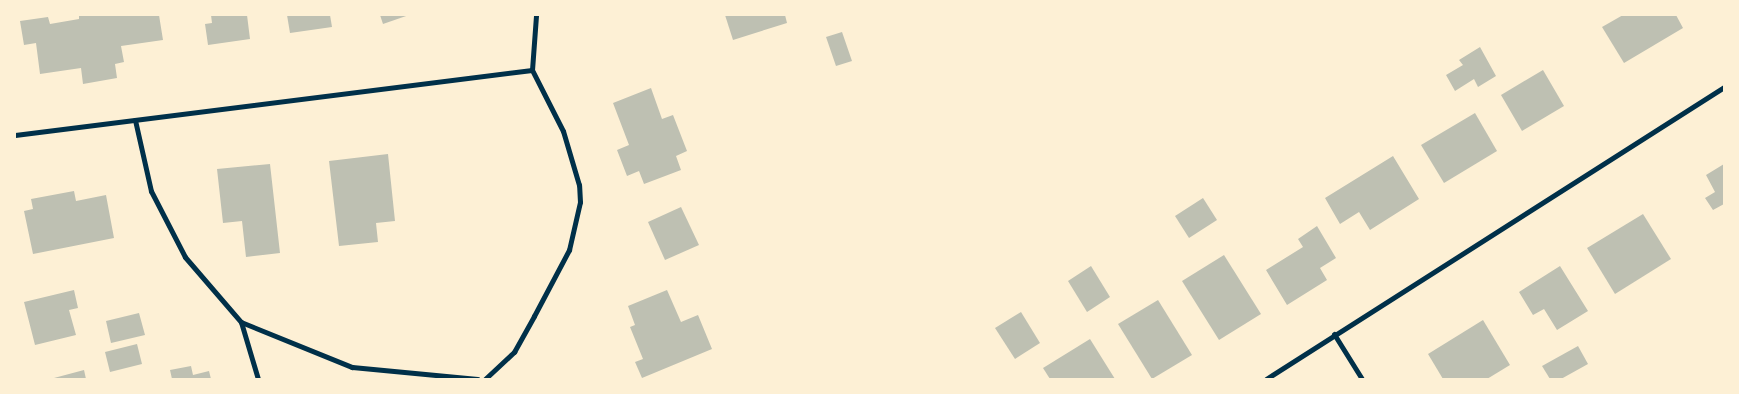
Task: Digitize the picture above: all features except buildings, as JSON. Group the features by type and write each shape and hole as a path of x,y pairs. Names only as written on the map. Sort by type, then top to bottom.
{"street":[{"path":"485,379 514,352 534,316 569,250 580,202 579,185 563,131 532,70 536,15"},
{"path":"15,135 532,70"},
{"path":"1266,379 1724,87"},
{"path":"134,120 151,191 185,257 241,322 258,379"},
{"path":"241,322 352,367 477,379"},
{"path":"1334,334 1362,379"}]}
